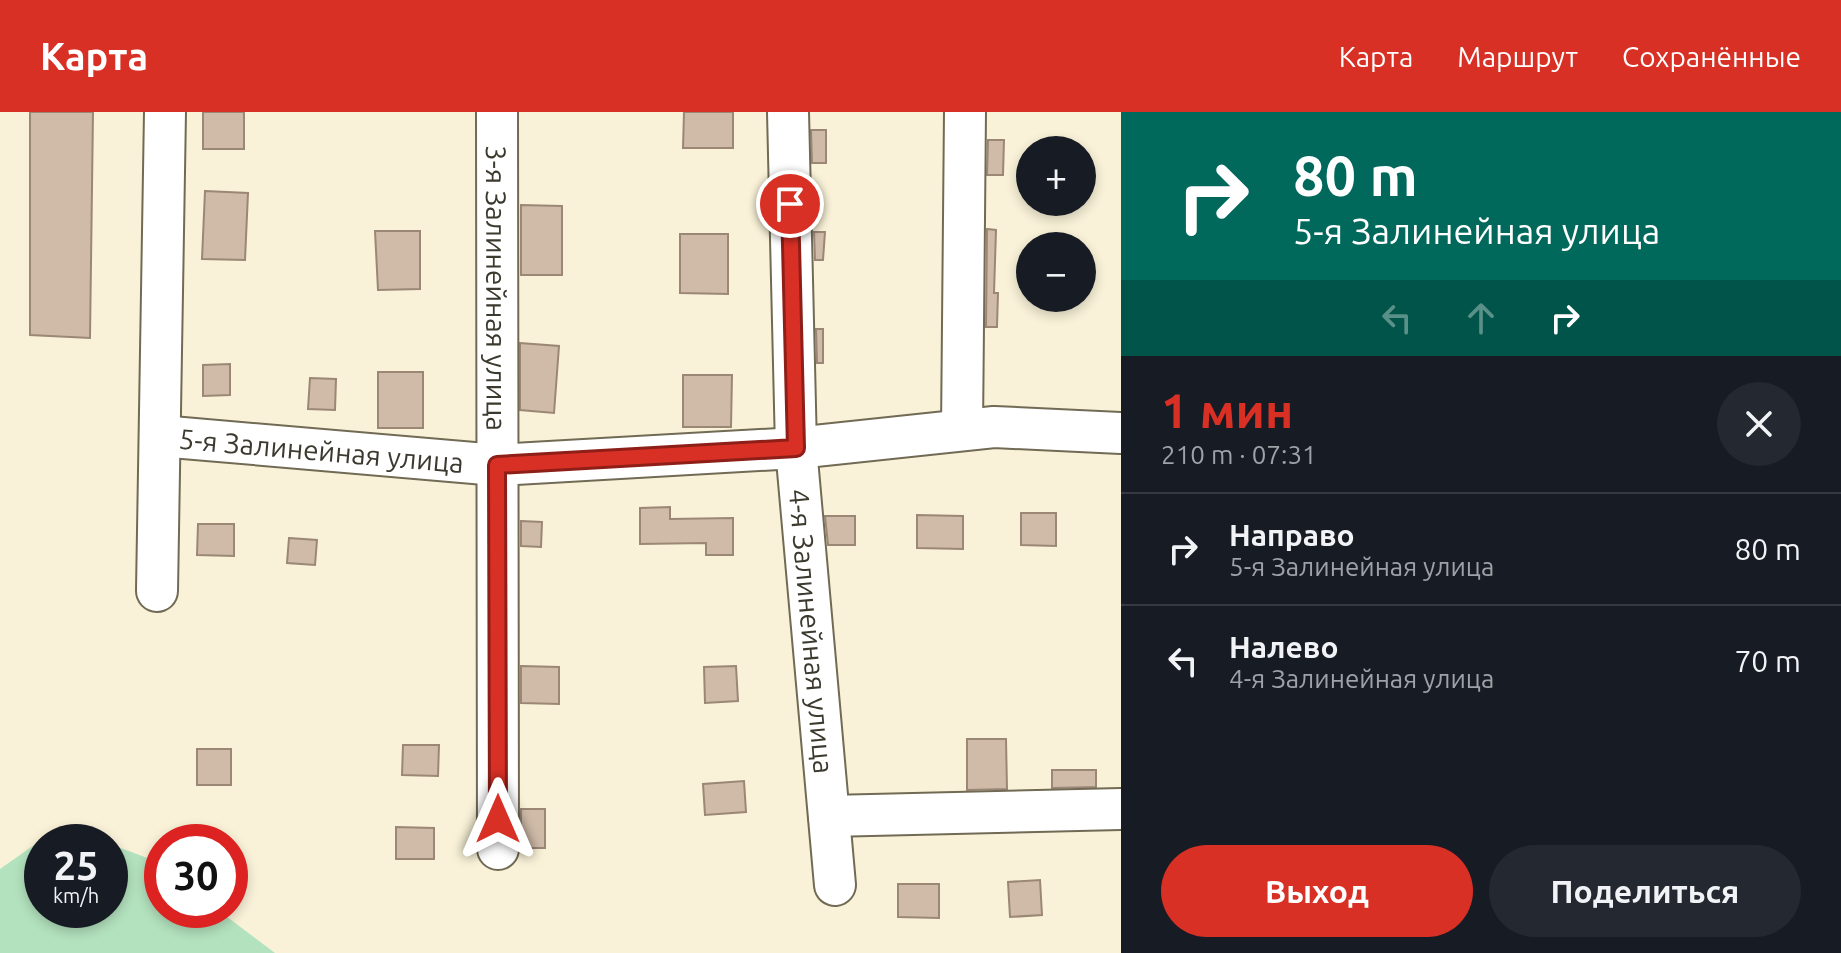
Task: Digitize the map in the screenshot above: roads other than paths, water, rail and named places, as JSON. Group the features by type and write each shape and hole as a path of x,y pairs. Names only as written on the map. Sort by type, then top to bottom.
{"street":[{"path":"157,591 165,112"},
{"name":"3-я Залинейная улица","path":"497,112 498,849"},
{"name":"4-я Залинейная улица","path":"788,112 796,448 835,885"},
{"path":"962,430 965,112"},
{"name":"5-я Залинейная улица","path":"160,436 497,465 796,448 994,427 1121,433"},
{"path":"829,816 1121,809"}]}
